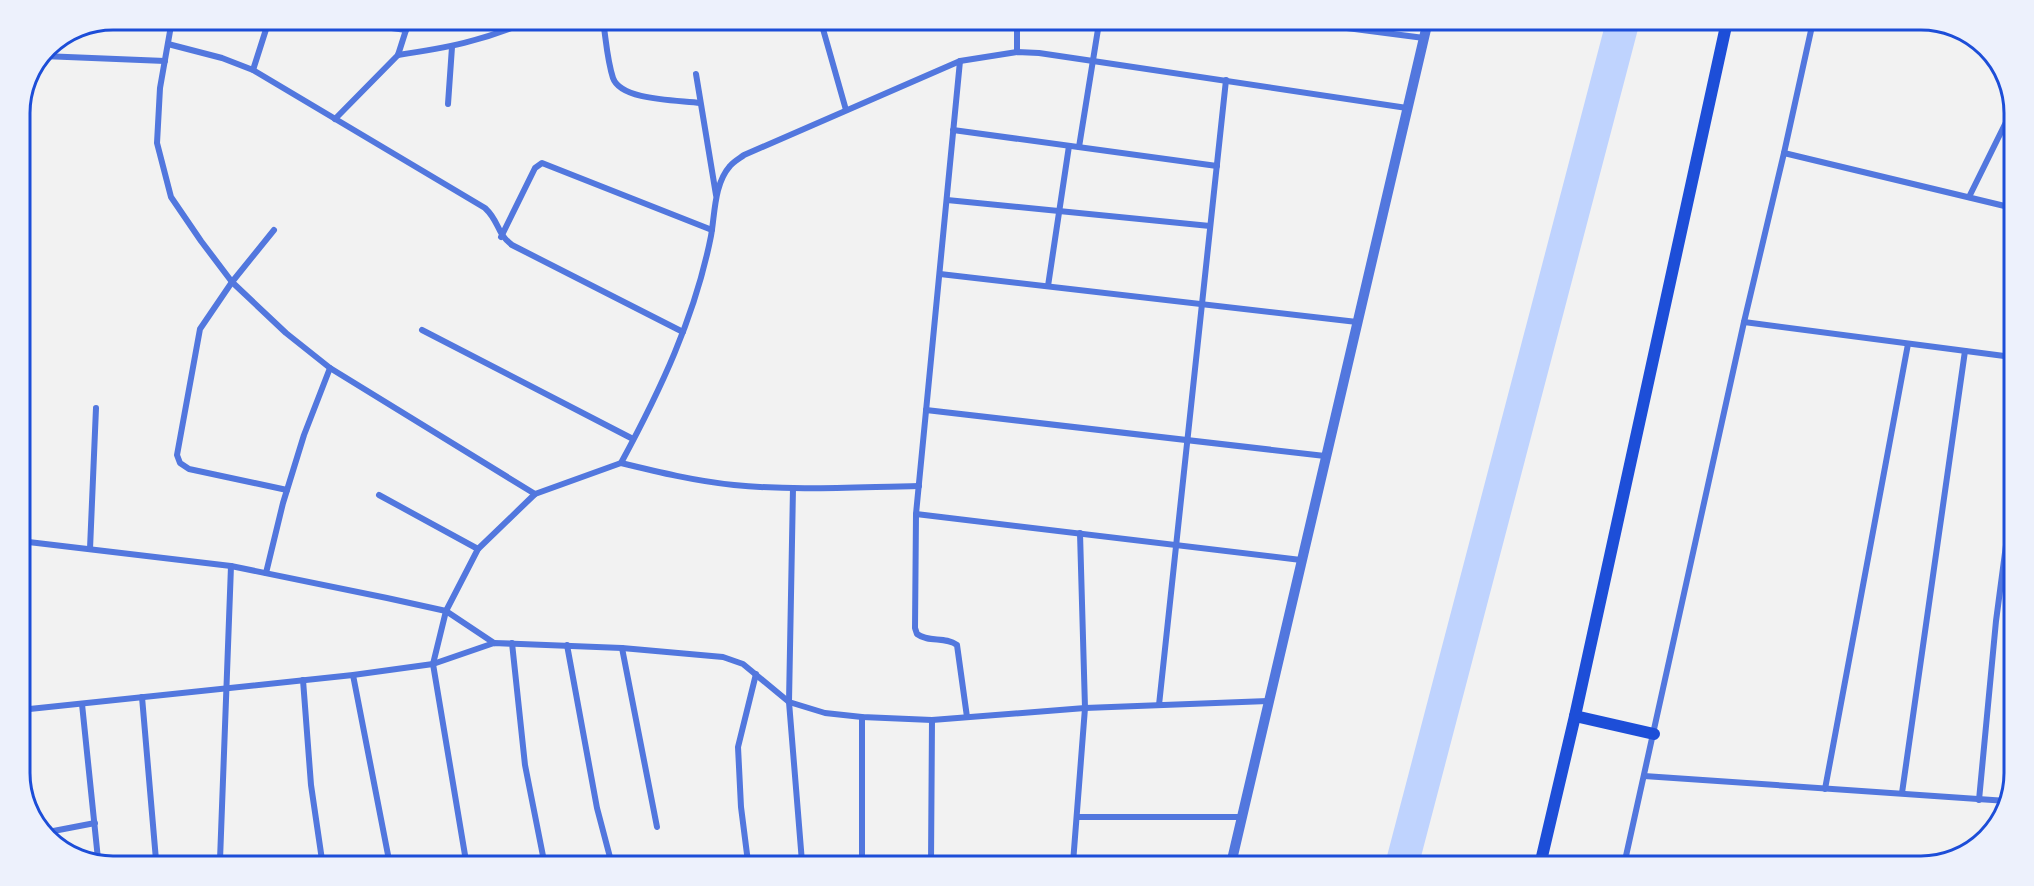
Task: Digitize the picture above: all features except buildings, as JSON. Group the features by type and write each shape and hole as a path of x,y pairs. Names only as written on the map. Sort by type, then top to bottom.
{"main road":[{"path":"1542,856 1575,716 1725,30"},
{"path":"1575,716 1654,734"}],"street":[{"path":"170,30 160,88 158,143 171,197 232,282 286,333 330,368 535,494"},
{"path":"253,70 266,30"},
{"path":"334,119 398,55 406,30"},
{"path":"398,55 452,47 509,30"},
{"path":"605,30 613,79 619,87 635,95 700,103"},
{"path":"823,30 846,110"},
{"path":"1017,30 1017,52"},
{"path":"1079,147 1098,30"},
{"path":"1362,30 1424,38"},
{"path":"1233,856 1426,30"},
{"path":"1626,856 1811,30"},
{"path":"168,44 222,58 253,70 484,208 496,221 501,237 512,245 684,332"},
{"path":"448,104 452,47"},
{"path":"621,463 666,374 684,332 698,289 712,230 720,182 730,166 744,154 960,61 1017,52 1039,53 1407,108"},
{"path":"52,56 165,61"},
{"path":"960,61 916,514 915,628 916,634 924,639 950,640 957,645 967,717"},
{"path":"696,74 717,201"},
{"path":"1159,705 1226,80"},
{"path":"1969,197 2004,126"},
{"path":"953,130 1217,166"},
{"path":"1048,286 1069,146"},
{"path":"1784,153 2004,206"},
{"path":"501,237 535,168 542,163 712,230"},
{"path":"947,200 1210,226"},
{"path":"274,230 232,282 200,329 177,455 180,463 189,469 288,490"},
{"path":"940,274 1357,322"},
{"path":"1744,322 2004,356"},
{"path":"422,330 633,439"},
{"path":"1825,789 1908,344"},
{"path":"1902,793 1965,351"},
{"path":"266,573 304,435 330,368"},
{"path":"90,549 96,408"},
{"path":"926,410 1325,456"},
{"path":"465,856 433,664 446,611 478,549 535,494 621,463 677,477 734,485 793,488 919,486"},
{"path":"793,488 789,702 802,856"},
{"path":"379,495 478,549"},
{"path":"916,514 1301,560"},
{"path":"1074,856 1085,708 1080,533"},
{"path":"30,542 231,566 446,611 494,643"},
{"path":"1979,800 2004,560"},
{"path":"220,856 231,566"},
{"path":"30,709 353,675 433,664 494,643 622,648 723,657 743,664 789,702 825,713 862,717 932,720 1085,708 1269,701"},
{"path":"512,644 525,765 543,856"},
{"path":"567,645 597,808 610,856"},
{"path":"622,648 657,827"},
{"path":"747,856 741,807 738,747 756,674"},
{"path":"353,675 388,856"},
{"path":"303,680 311,785 321,856"},
{"path":"142,697 156,856"},
{"path":"82,704 98,854"},
{"path":"862,717 862,856"},
{"path":"931,856 932,720"},
{"path":"1644,776 1999,801"},
{"path":"1077,817 1242,817"},
{"path":"53,831 95,823"}],"waterway":[{"path":"1404,856 1621,30"}]}
